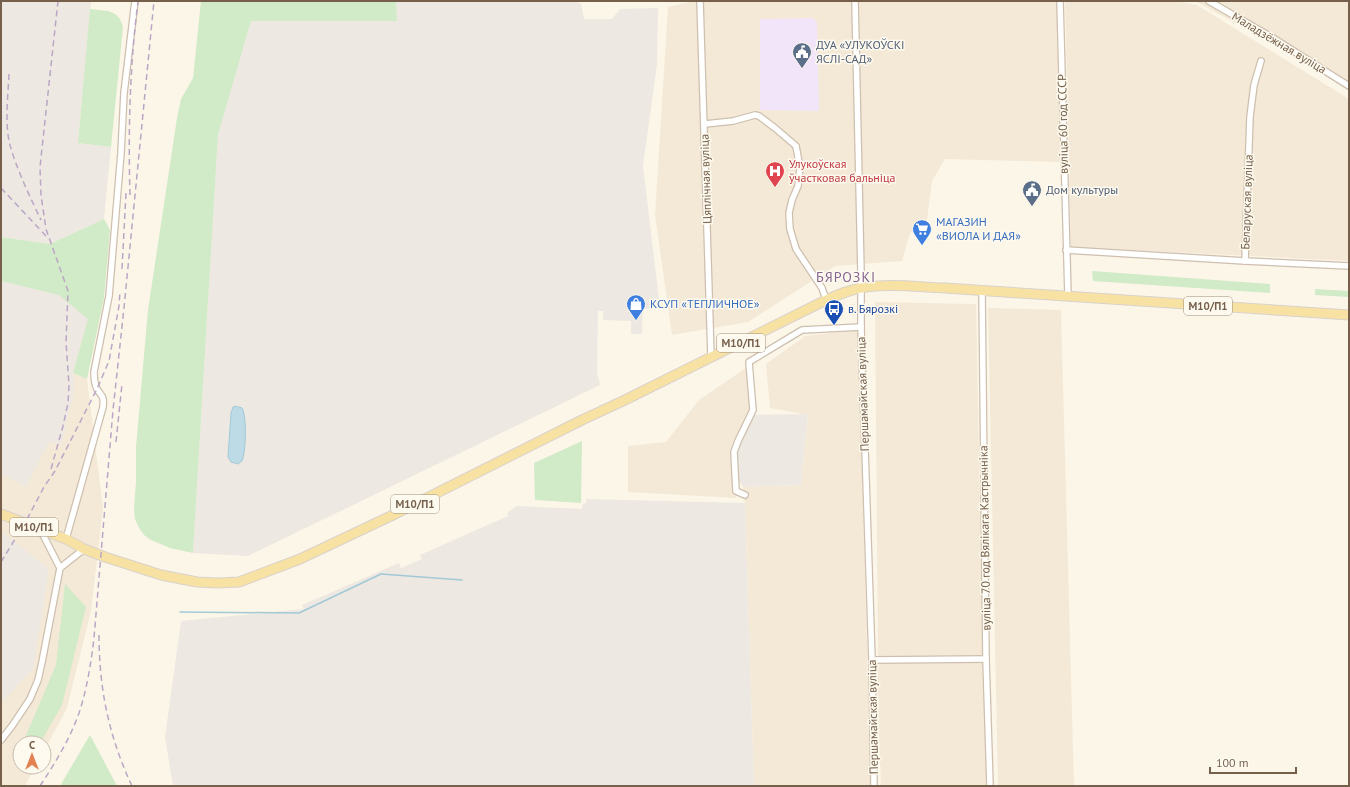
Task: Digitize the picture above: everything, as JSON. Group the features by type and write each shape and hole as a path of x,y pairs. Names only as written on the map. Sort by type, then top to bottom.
{"main road":[{"name":"М10/П1","path":"1,514 66,539 84,549 161,575 197,582 239,582 300,559 393,516 582,420 826,300 842,293 861,288 886,285 982,290 1349,316"}],"street":[{"path":"66,539 104,400 102,394 97,389 94,372 109,296 121,153 124,93 135,1"},
{"name":"Цяплічная вуліца","path":"700,1 712,357"},
{"name":"Першамайская вуліца","path":"855,1 861,327 872,660 874,786"},
{"name":"вуліца 60 год СССР","path":"1060,1 1068,296"},
{"name":"Маладзёжная вуліца","path":"1209,1 1273,38 1349,86"},
{"name":"Беларуская вуліца","path":"1066,250 1245,261 1250,117 1254,86 1261,61"},
{"path":"705,124 733,121 755,115 759,116 775,128 796,146 800,168 798,186 792,200 789,213 790,229 796,249 822,288 826,300"},
{"path":"1245,261 1349,266"},
{"name":"вуліца 70 год Вялікага Кастрычніка","path":"982,290 986,659 990,786"},
{"path":"745,495 736,490 734,452 754,410 749,362 802,330 861,327"},
{"path":"1,740 30,699 38,680 60,568 39,529"},
{"path":"60,568 84,549"},
{"path":"872,660 986,659"}],"shaded area":[{"path":"1,1 91,1 78,143 111,147 104,219 50,244 1,237"},
{"path":"396,1 574,1 581,4 584,19 612,19 620,9 658,8 657,64 643,166 660,308 643,309 642,334 631,334 631,321 603,320 603,311 598,311 597,373 600,385 248,556 193,553 218,135 251,21 397,21"},
{"path":"695,1 1057,1 1060,162 945,159 932,181 926,228 910,233 902,261 835,266 748,322 672,335 655,215 668,7"},
{"path":"1065,1 1175,1 1197,5 1349,99 1349,261 1071,247"},
{"path":"1195,1 1349,1 1349,90 1273,44"},
{"name":"ДУА «УЛУКОЎСКІ ЯСЛІ-САД»","path":"813,18 817,23 819,111 760,110 760,19"},
{"path":"1,281 59,295 88,319 73,373 87,379 103,508 91,611 67,708 52,736 12,735 12,775 31,775 25,786 1,786"},
{"path":"1,281 59,295 88,319 73,373 75,388 61,445 49,442 26,487 4,475 1,479"},
{"path":"875,302 976,304 983,656 878,657"},
{"path":"988,308 1061,310 1074,786 998,786"},
{"path":"858,330 871,786 754,786 745,503 743,487 801,485 808,415 770,408 766,364 805,336"},
{"path":"746,368 752,412 734,442 736,498 628,492 628,446 666,442 699,400"},
{"path":"808,414 801,485 743,487 738,480 738,447 754,415"},
{"path":"586,499 745,503 754,786 173,786 165,737 181,621 304,609 302,605 399,563 401,568 422,559 420,555 508,516 507,513 517,506 582,509 583,504 586,503"},
{"path":"1,531 49,569 33,669 1,703"},
{"path":"984,660 987,786 881,786 876,661"}],"green space":[{"path":"201,1 396,1 397,21 251,21 218,135 193,553 170,548 151,540 144,535 135,519 134,510 136,447 148,310 177,118 181,99 193,78"},
{"path":"90,9 115,14 121,21 123,27 111,147 78,143"},
{"path":"104,219 110,230 104,298 87,379 73,373 88,319 59,295 1,281 1,237 50,244"},
{"path":"1092,271 1270,284 1270,293 1093,281"},
{"path":"1315,289 1349,291 1349,297 1315,295"},
{"path":"582,441 581,503 535,500 534,463"},
{"path":"65,584 86,607 62,705 45,735 26,735 56,665"},
{"path":"90,735 117,786 60,786"}],"water":[{"path":"235,406 242,408 245,418 245,442 243,456 242,461 238,464 231,462 228,457 231,413 233,407"}],"waterway":[{"path":"180,612 299,613 381,574 462,580"}],"railway":[{"path":"51,469 68,403 69,385 66,342 68,291 46,229 41,195 40,167 58,1"},
{"path":"130,195 130,98 138,1"},
{"path":"40,786 62,751 75,723 84,695 92,657 113,410 154,1"},
{"path":"9,74 7,116 9,141 19,171 41,220"},
{"path":"1,188 46,236"},
{"path":"122,269 126,193"},
{"path":"1,562 25,523 44,487 55,471 97,389 109,361 119,306 120,291"},
{"path":"116,442 122,384"},
{"path":"99,635 99,655 103,694 111,731 132,786"}],"place":[{"name":"ДУА «УЛУКОЎСКІ ЯСЛІ-САД»","path":"802,69"},
{"name":"Улукоўская ўчастковая бальніца","path":"775,188"},
{"name":"Дом культуры","path":"1032,207"},
{"name":"МАГАЗИН «ВИОЛА И ДАЯ»","path":"922,246"},
{"name":"КСУП «ТЕПЛИЧНОЕ»","path":"636,321"},
{"name":"в. Бярозкі","path":"834,326"}],"district":[{"name":"БЯРОЗКІ","path":"846,277"}]}
